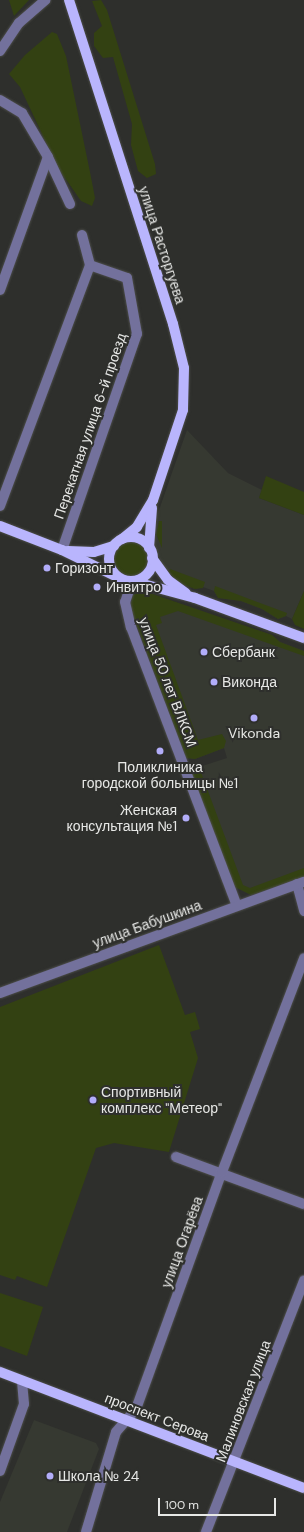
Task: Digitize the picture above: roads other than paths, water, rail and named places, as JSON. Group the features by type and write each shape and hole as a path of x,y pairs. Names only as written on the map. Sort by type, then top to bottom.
{"main road":[{"name":"улица Расторгуева","path":"69,0 173,324 184,368 183,410 153,500 137,527 118,542"},
{"name":"улица Расторгуева","path":"151,553 153,500"},
{"path":"0,526 62,550 119,578 195,598 304,638"},
{"path":"62,550 94,552 118,542 137,538 151,553 168,580 195,598"},
{"path":"118,542 109,560 112,570 119,578"},
{"path":"132,581 148,573 151,553"},
{"name":"проспект Серова","path":"0,1372 304,1488"}],"street":[{"path":"0,51 18,23 46,0"},
{"path":"0,100 22,113 48,157 70,204"},
{"path":"0,290 48,157"},
{"path":"0,506 90,265 82,235"},
{"name":"Перекатная улица 6-й проезд","path":"62,550 137,334 127,278 90,265"},
{"name":"улица 50 лет ВЛКСМ","path":"132,581 125,602 131,627 237,906"},
{"path":"300,883 304,911"},
{"name":"улица Бабушкина","path":"0,993 300,883"},
{"name":"улица Огарёва","path":"86,1532 116,1432 136,1409 222,1172 304,958"},
{"path":"176,1157 222,1172 304,1204"},
{"name":"Малиновская улица","path":"206,1532 235,1462 304,1280"},
{"path":"0,1471 24,1404 22,1381"}],"place":[{"name":"Горизонт","path":"47,568"},
{"name":"Инвитро","path":"97,587"},
{"name":"Сбербанк","path":"204,652"},
{"name":"Виконда","path":"214,682"},
{"name":"Vikonda","path":"254,718"},
{"name":"Поликлиника городской больницы №1","path":"160,751"},
{"name":"Женская консультация №1","path":"186,818"},
{"name":"Спортивный комплекс \"Метеор\"","path":"93,1100"},
{"name":"Школа № 24","path":"50,1476"}]}
